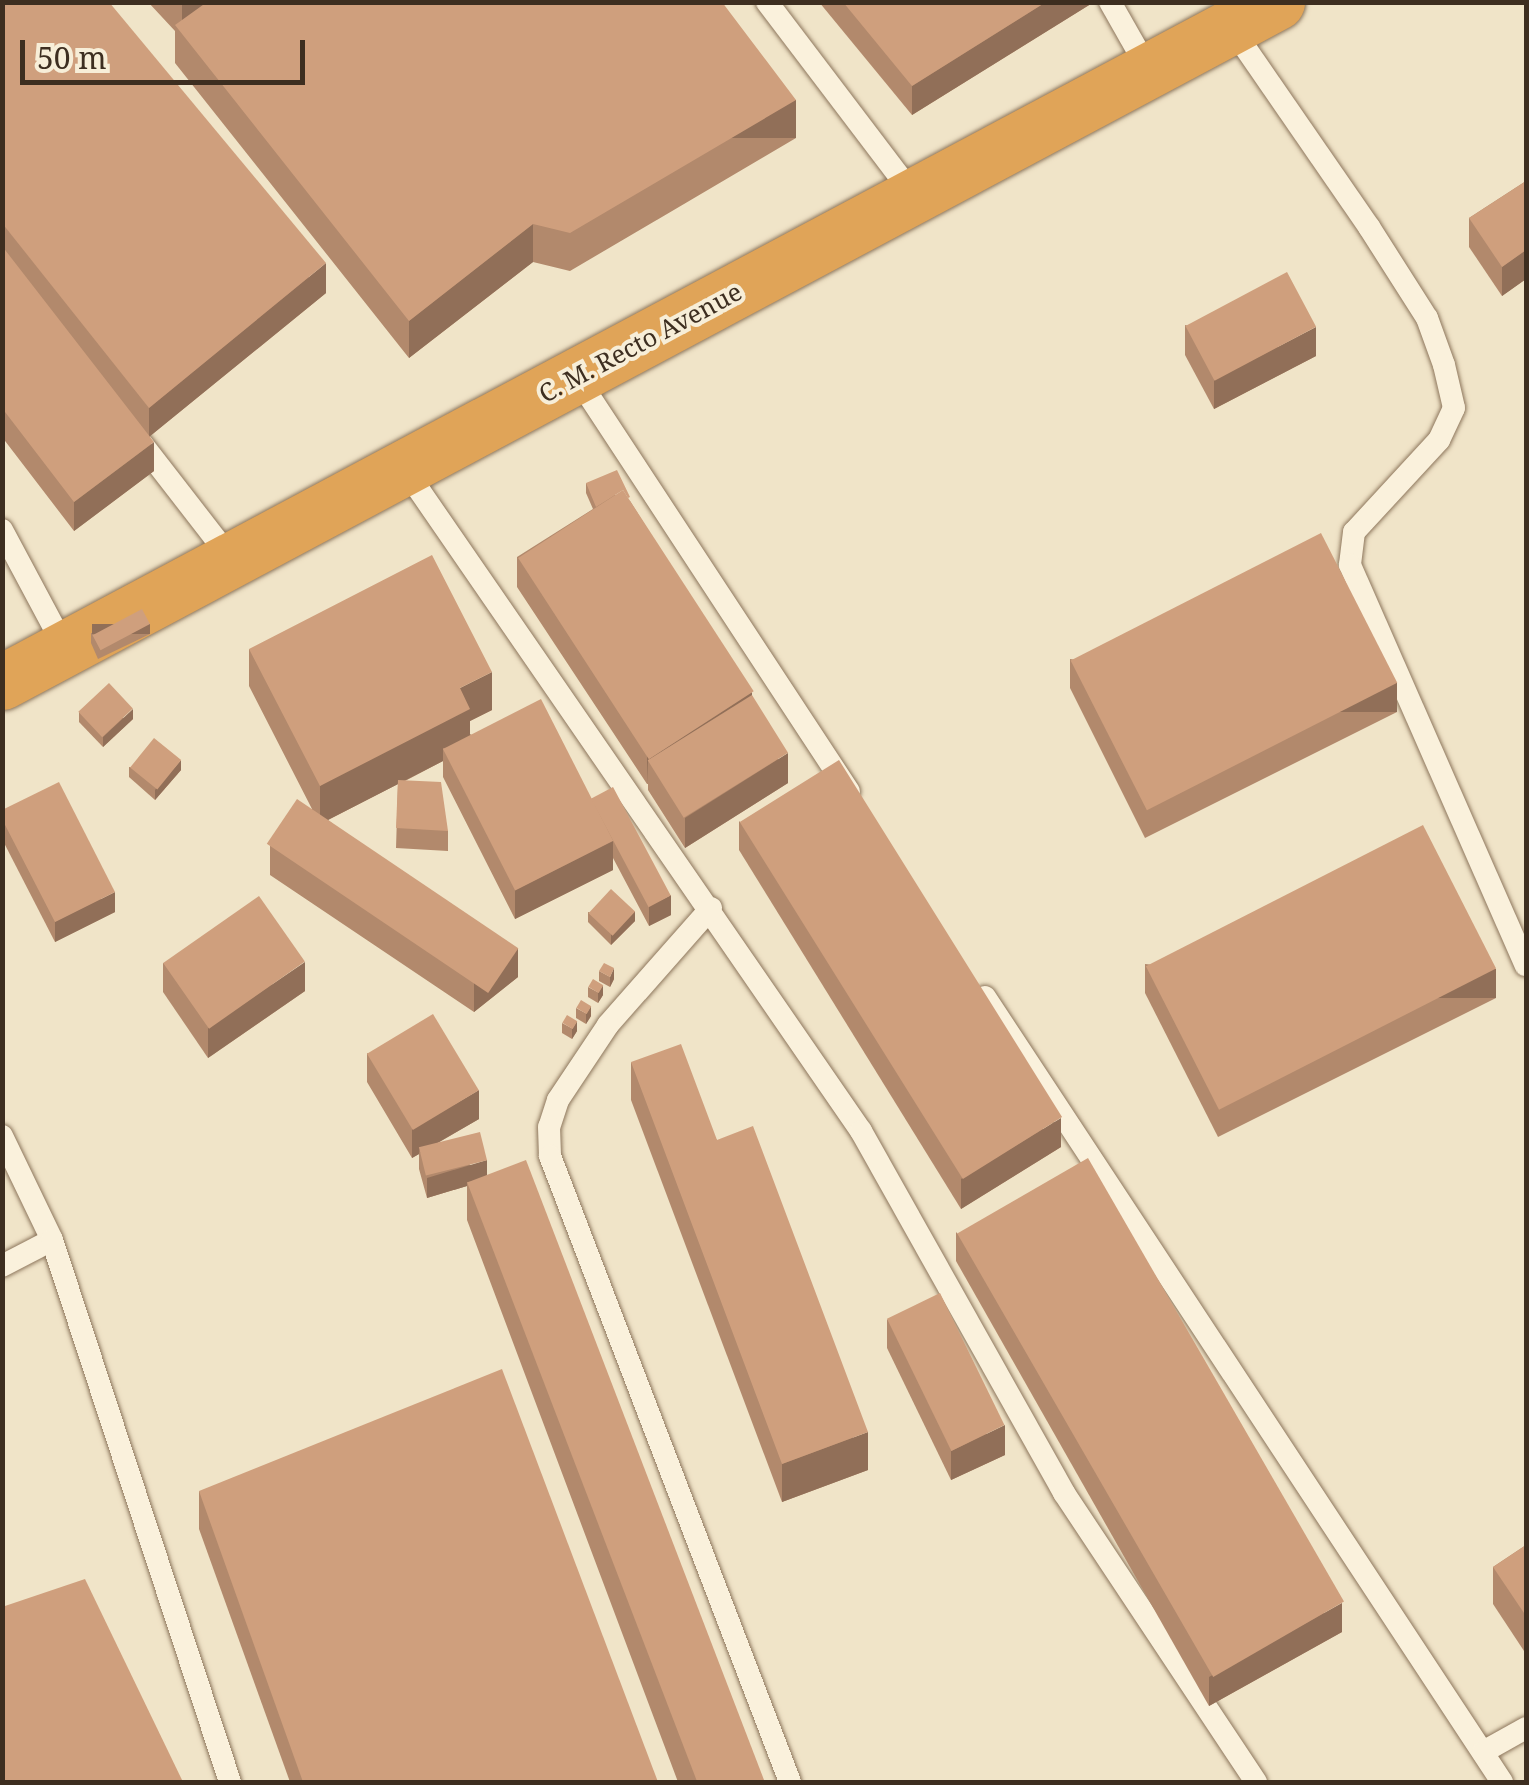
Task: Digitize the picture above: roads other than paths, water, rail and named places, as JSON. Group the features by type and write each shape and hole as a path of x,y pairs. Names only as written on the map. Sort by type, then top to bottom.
{"highway":[{"name":"C. M. Recto Avenue","path":"2,682 406,471 576,376 1254,15"}],"lane":[{"path":"766,2 914,196"},
{"path":"1110,2 1148,70"},
{"path":"1254,15 1426,318 1444,365 1454,408 1438,440 1354,532 1350,565 1526,965"},
{"path":"576,376 860,807"},
{"path":"124,420 234,562"},
{"path":"406,471 711,908 861,1131 1064,1493 1256,1782"},
{"path":"2,530 66,650"},
{"path":"711,908 608,1025 558,1100 549,1127 550,1156 648,1426 790,1782"},
{"path":"969,973 1502,1782"},
{"path":"2,1136 52,1240 230,1782"},
{"path":"2,1266 52,1240"},
{"path":"1482,1752 1526,1728"}]}
